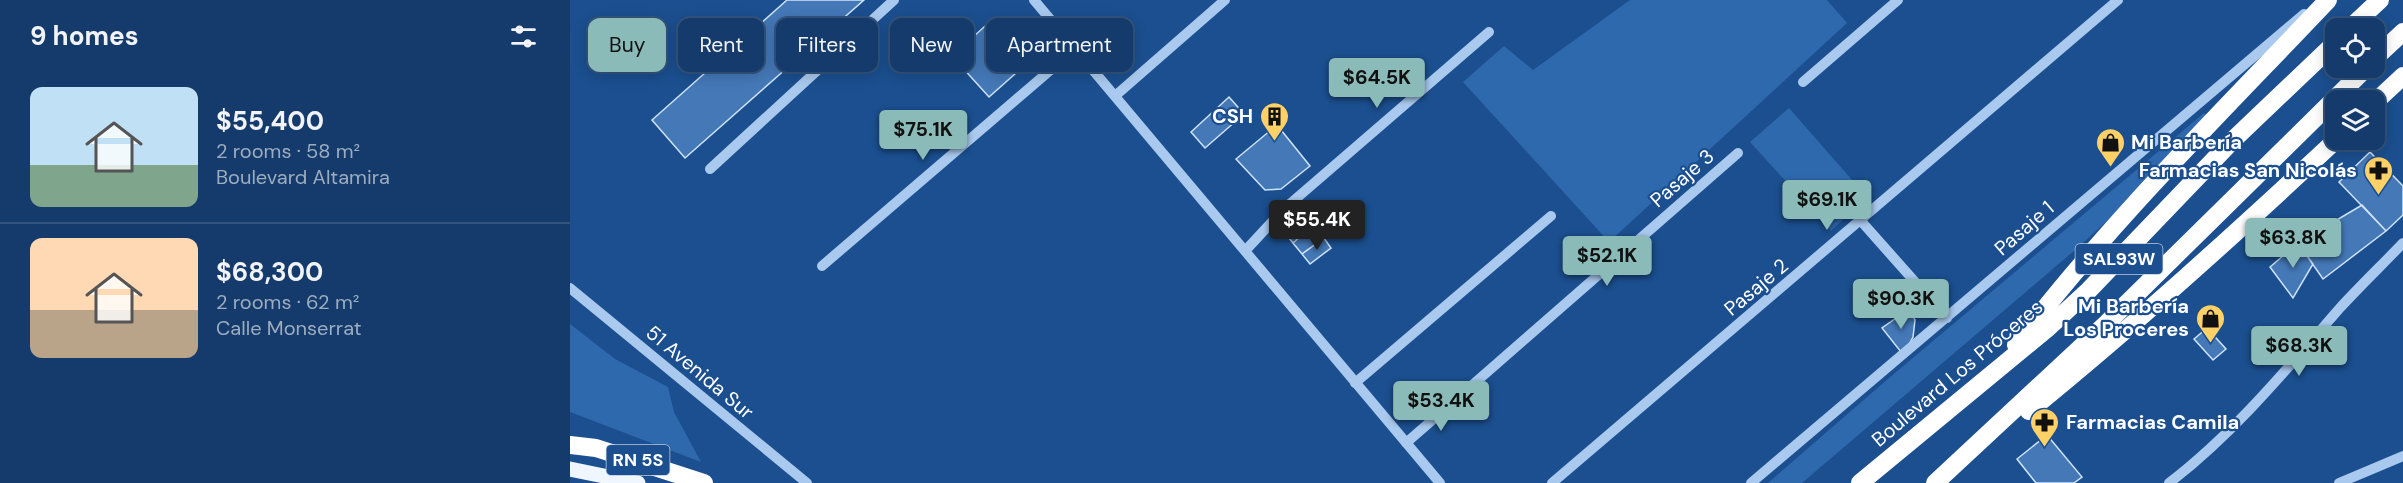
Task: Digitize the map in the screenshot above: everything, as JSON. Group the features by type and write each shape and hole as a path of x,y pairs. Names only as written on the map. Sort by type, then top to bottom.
{"highway":[{"path":"1998,367 2104,237 2328,0"},
{"path":"2360,18 2380,0"},
{"path":"2385,49 2403,32"},
{"name":"Boulevard Los Próceres","path":"1860,483 2049,327 2089,290 2232,141 2325,52"},
{"path":"2385,93 2403,76"},
{"name":"SAL93W","path":"1936,483 2108,322 2356,78"},
{"path":"1936,483 2107,348 2325,150"},
{"name":"RN 5S","path":"570,445 596,448 704,483"}],"main road":[{"path":"570,469 638,483"}],"street":[{"path":"710,170 894,0"},
{"path":"1034,0 1049,18"},
{"path":"1114,96 1224,0"},
{"path":"1803,82 1898,0"},
{"name":"Pasaje 2","path":"1552,483 2118,0"},
{"name":"Pasaje 1","path":"1751,483 2320,0"},
{"path":"1245,252 1284,209 1489,32"},
{"path":"822,266 1048,72"},
{"path":"1094,72 1440,483"},
{"name":"Pasaje 3","path":"1406,443 1738,153"},
{"path":"1355,383 1551,216"},
{"path":"1861,221 1947,318"},
{"path":"2169,483 2209,450 2245,414 2340,308 2403,243"},
{"name":"51 Avenida Sur","path":"570,288 807,483"},
{"path":"2338,483 2403,456"}],"shaded area":[{"path":"1630,0 1827,0 1847,23 1609,242 1463,82 1504,46 1533,70"},
{"path":"1789,108 1867,197 1831,231 1750,142"},
{"path":"2204,113 2208,116 2137,194 2075,250 1802,483 1768,483 1889,378"},
{"path":"570,324 615,359 668,387 674,412 701,462 570,412"}],"building":[{"path":"787,0 864,0 844,18 776,18 776,72 782,72 685,158 652,120 706,72 764,72 764,20"},
{"path":"986,25 986,72 1017,72 989,97 966,72 974,72 974,36"},
{"path":"1229,97 1244,114 1205,148 1191,132"},
{"name":"CSH","path":"1277,125 1310,166 1281,189 1265,190 1236,159"},
{"name":"Farmacias San Nicolás","path":"2370,152 2403,186 2403,215 2386,231 2339,182"},
{"path":"2362,205 2386,231 2323,279 2298,243"},
{"path":"1305,212 1315,224 1293,243 1283,231"},
{"path":"1315,224 1324,238 1302,254 1293,243"},
{"path":"1324,238 1331,248 1310,264 1302,254"},
{"path":"2298,243 2313,264 2293,298 2270,267"},
{"path":"1909,309 1915,320 1913,337 1901,352 1882,328"},
{"name":"Mi Barbería Los Proceres","path":"2207,328 2226,349 2213,360 2194,339"},
{"name":"Farmacias Camila","path":"2047,435 2082,477 2074,483 2036,483 2017,459"}],"place":[{"name":"CSH","path":"1274,142"},
{"name":"Mi Barbería","path":"2110,168"},
{"name":"Farmacias San Nicolás","path":"2378,196"},
{"name":"Mi Barbería Los Proceres","path":"2210,344"},
{"name":"Farmacias Camila","path":"2045,448"}]}
